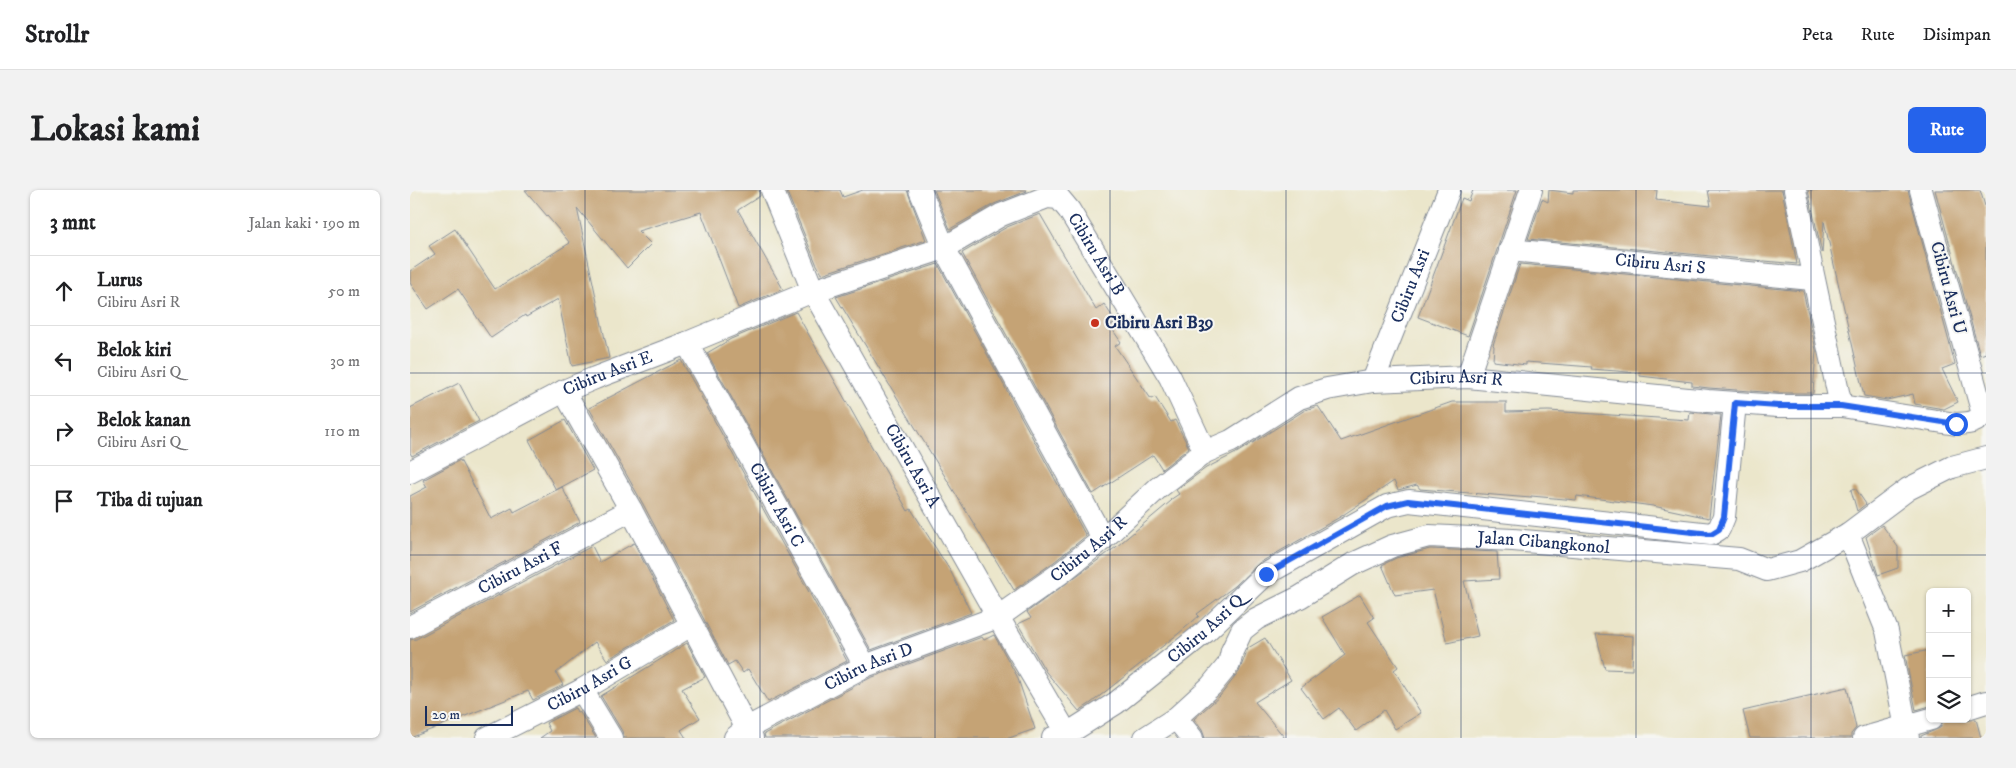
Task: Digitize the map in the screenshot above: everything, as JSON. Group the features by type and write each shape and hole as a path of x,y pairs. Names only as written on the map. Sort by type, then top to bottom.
{"street":[{"name":"Cibiru Asri A","path":"772,190 813,292 998,617 1060,736"},
{"path":"920,190 944,248 1102,539"},
{"name":"Cibiru Asri","path":"1373,380 1449,190"},
{"path":"1468,377 1532,190"},
{"path":"1794,190 1841,406"},
{"name":"Cibiru Asri U","path":"1921,190 1983,414"},
{"name":"Cibiru Asri B","path":"813,292 944,248 1001,215 1047,197 1059,198 1069,210 1170,377 1205,452"},
{"name":"Cibiru Asri S","path":"1510,250 1812,279"},
{"name":"Cibiru Asri E","path":"410,472 564,392 595,378 813,292"},
{"name":"Cibiru Asri C","path":"687,343 865,666"},
{"name":"Cibiru Asri R","path":"998,617 1062,572 1102,539 1158,488 1205,452 1230,441 1299,398 1326,389 1373,380 1468,377 1520,384 1735,403 1778,406 1841,406 1956,424 1971,423 1979,420 1983,414"},
{"path":"564,392 631,510 691,625 745,735"},
{"name":"Cibiru Asri Q","path":"1060,736 1116,703 1205,632 1266,574 1387,506 1408,501 1711,534 1719,529 1724,517 1735,403"},
{"name":"Jalan Cibangkonol","path":"1146,738 1176,718 1211,686 1229,664 1232,651 1242,630 1353,564 1392,546 1430,536 1513,540 1739,559 1768,570 1800,561 1848,534 1908,489 1952,467 1986,458"},
{"name":"Cibiru Asri F","path":"410,627 631,510"},
{"path":"1848,534 1887,631 1908,732"},
{"name":"Cibiru Asri D","path":"745,735 865,666 998,617"},
{"name":"Cibiru Asri G","path":"487,738 582,690 691,625"},
{"path":"582,690 612,738"},
{"path":"1971,707 1986,702"},
{"path":"1176,718 1192,738"},
{"path":"1864,738 1908,732 1926,722"}],"building":[{"path":"525,190 759,190 760,196 738,210 783,289 738,308 701,212 638,231 651,244 627,268 577,208 609,358 572,366 558,299 526,317 525,315 491,338 458,289 428,309 410,283 410,271 435,254 429,246 455,229 495,289 570,243"},
{"path":"786,190 840,190 843,197 863,190 907,190 926,240 822,274"},
{"path":"934,190 1027,191 994,204 950,229"},
{"path":"1473,190 1517,190 1468,336 1418,317 1462,198 1469,201"},
{"path":"1549,190 1573,193 1573,190 1657,190 1656,200 1711,206 1708,190 1782,190 1797,264 1528,239 1542,199 1548,202"},
{"path":"1808,190 1908,190 1955,364 1942,369 1958,402 1944,409 1915,404 1913,394 1887,400 1864,396 1824,221 1822,253"},
{"path":"1935,190 1980,190 1986,209 1986,353 1980,355"},
{"path":"1040,214 1096,310 1104,304 1116,322 1110,326 1121,342 1115,346 1151,399 1155,397 1171,422 1175,420 1189,448 1162,469 1153,455 1093,494 962,253 1007,227"},
{"path":"938,264 1086,536 1054,562 1014,590 836,297"},
{"path":"1520,264 1803,291 1816,350 1813,393 1778,393 1709,388 1692,386 1692,382 1640,376 1641,373 1591,369 1592,367 1526,362 1526,365 1493,361 1493,345"},
{"path":"796,312 908,511 911,509 951,572 971,613 871,650 707,353 731,339"},
{"path":"681,360 847,661 768,702 748,669 743,673 735,661 728,665 643,504 589,408"},
{"path":"459,383 479,421 412,456 410,453 410,408"},
{"path":"1452,402 1506,402 1506,412 1549,411 1689,420 1690,412 1721,415 1709,518 1653,506 1577,496 1576,500 1531,496 1531,498 1420,489 1417,485 1398,490 1394,481 1340,517 1259,563 1235,586 1197,614 1199,616 1178,634 1079,711 1046,672 1018,624 1031,618 1027,612 1116,547 1179,494 1176,490 1206,468 1238,452 1305,410 1318,406 1341,441"},
{"path":"565,420 593,470 556,490 529,440"},
{"path":"460,460 491,519 512,508 514,512 562,487 580,522 410,612 410,496 427,487 423,480"},
{"path":"1855,488 1866,504 1857,511 1851,490"},
{"path":"1882,525 1898,547 1898,568 1878,575 1866,537"},
{"path":"634,543 674,620 607,660 595,642 556,673 563,685 533,700 528,691 410,738 410,640 416,639 592,546 600,562"},
{"path":"1430,549 1497,552 1499,579 1464,581 1478,636 1447,643 1433,590 1395,595 1382,565 1396,558"},
{"path":"1360,595 1374,618 1368,622 1398,667 1394,670 1421,713 1395,729 1384,710 1356,731 1339,708 1324,719 1301,688 1345,655 1322,617"},
{"path":"1596,634 1633,636 1632,670 1605,669"},
{"path":"994,635 1017,676 1035,729 1009,738 765,738 764,734 870,678 982,637 984,640"},
{"path":"1265,638 1291,680 1255,702 1285,738 1205,738 1194,719 1220,696 1239,672 1248,648"},
{"path":"687,643 705,677 682,689 700,718 681,730 686,738 624,738 622,731 601,696"},
{"path":"1926,651 1926,707 1916,710 1905,655"},
{"path":"1847,687 1856,728 1851,734 1851,738 1750,738 1743,711"},
{"path":"575,708 577,712 579,711 596,738 540,738 550,731 546,723"},
{"path":"1976,719 1981,738 1921,738 1921,736 1940,728 1942,723 1971,723 1971,720"}],"place":[{"name":"Cibiru Asri B39","path":"1095,323"}],"route":[{"path":"1266,574 1387,506 1408,501 1711,534 1719,529 1724,517 1735,403 1778,406 1841,406 1956,424"}]}
